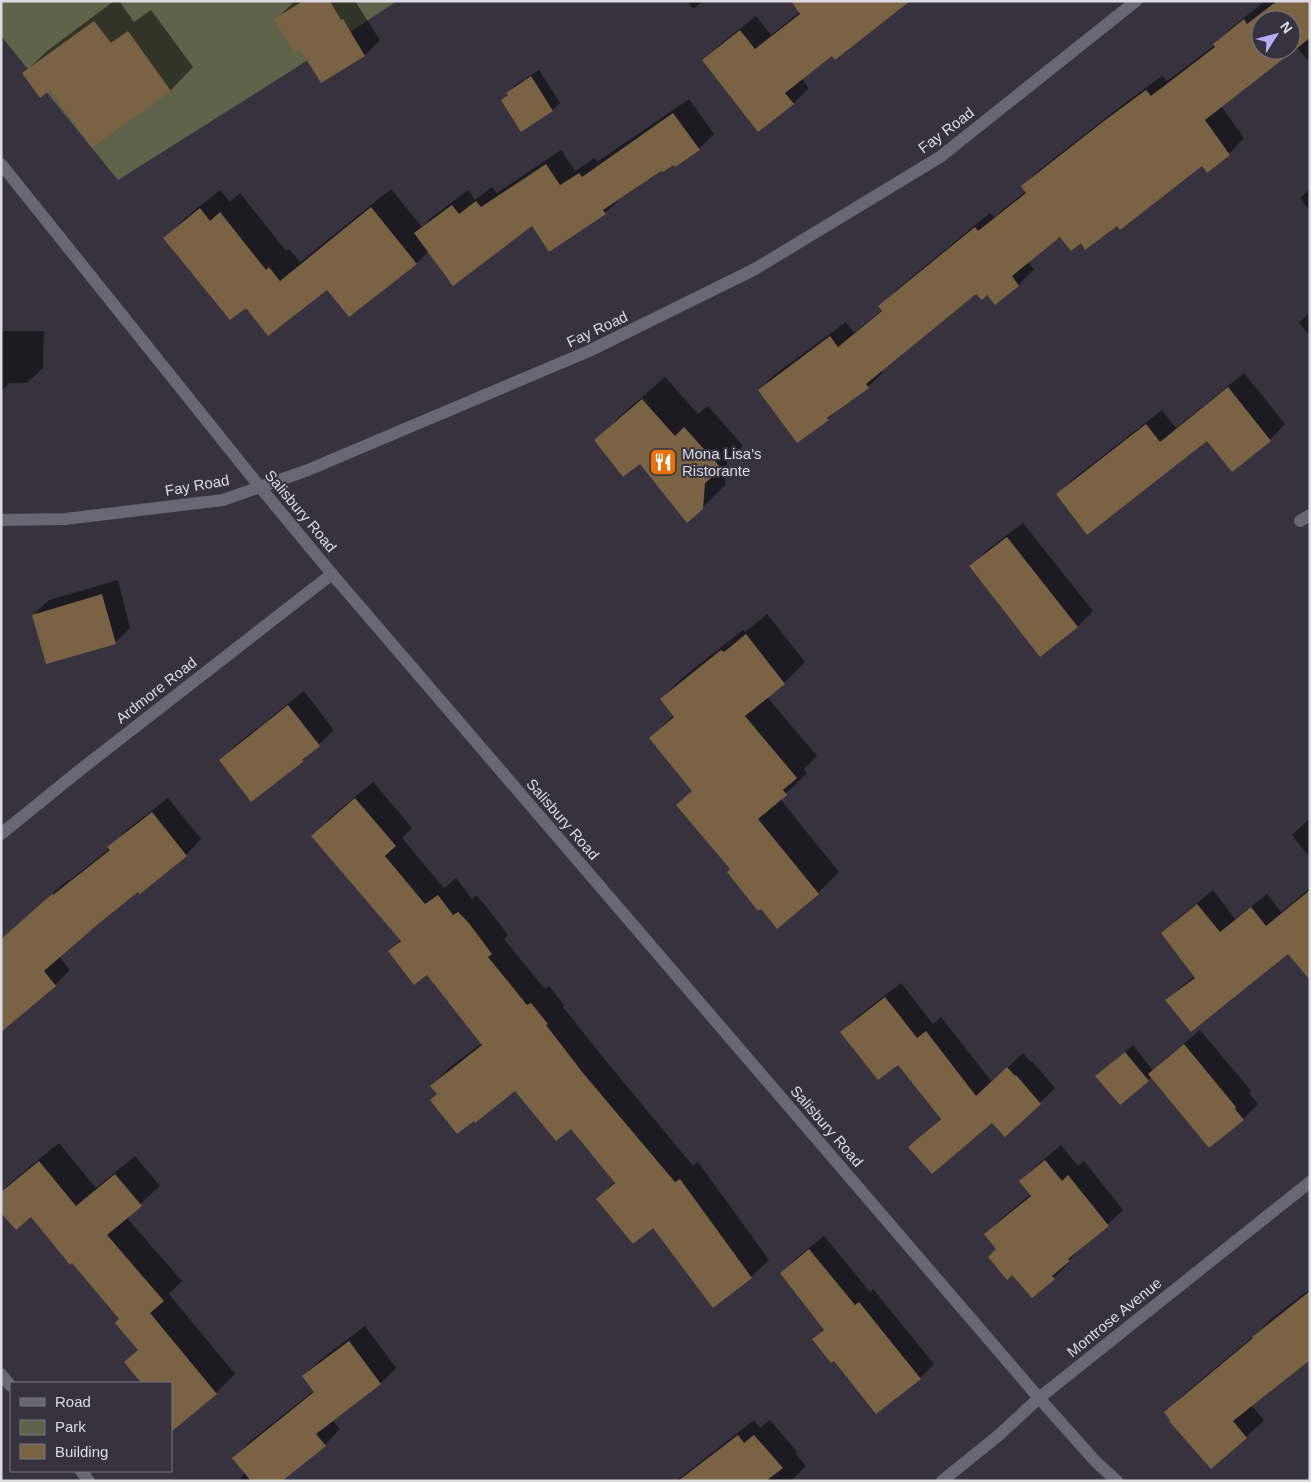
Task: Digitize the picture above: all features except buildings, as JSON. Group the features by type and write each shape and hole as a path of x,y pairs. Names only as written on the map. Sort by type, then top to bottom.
{"street":[{"name":"Fay Road","path":"1,520 65,519 223,500 308,470 589,352 755,269 940,157 1136,1"},
{"name":"Salisbury Road","path":"1,164 332,574 1039,1398 1096,1462 1117,1481"},
{"name":"Ardmore Road","path":"1,834 332,574"},
{"name":"Montrose Avenue","path":"942,1481 1039,1398 1310,1182"},
{"path":"1,1374 10,1385"}],"green space":[{"path":"1,1 397,1 294,69 118,180 1,36"}],"place":[{"name":"Mona Lisa's Ristorante","path":"663,462"}]}
